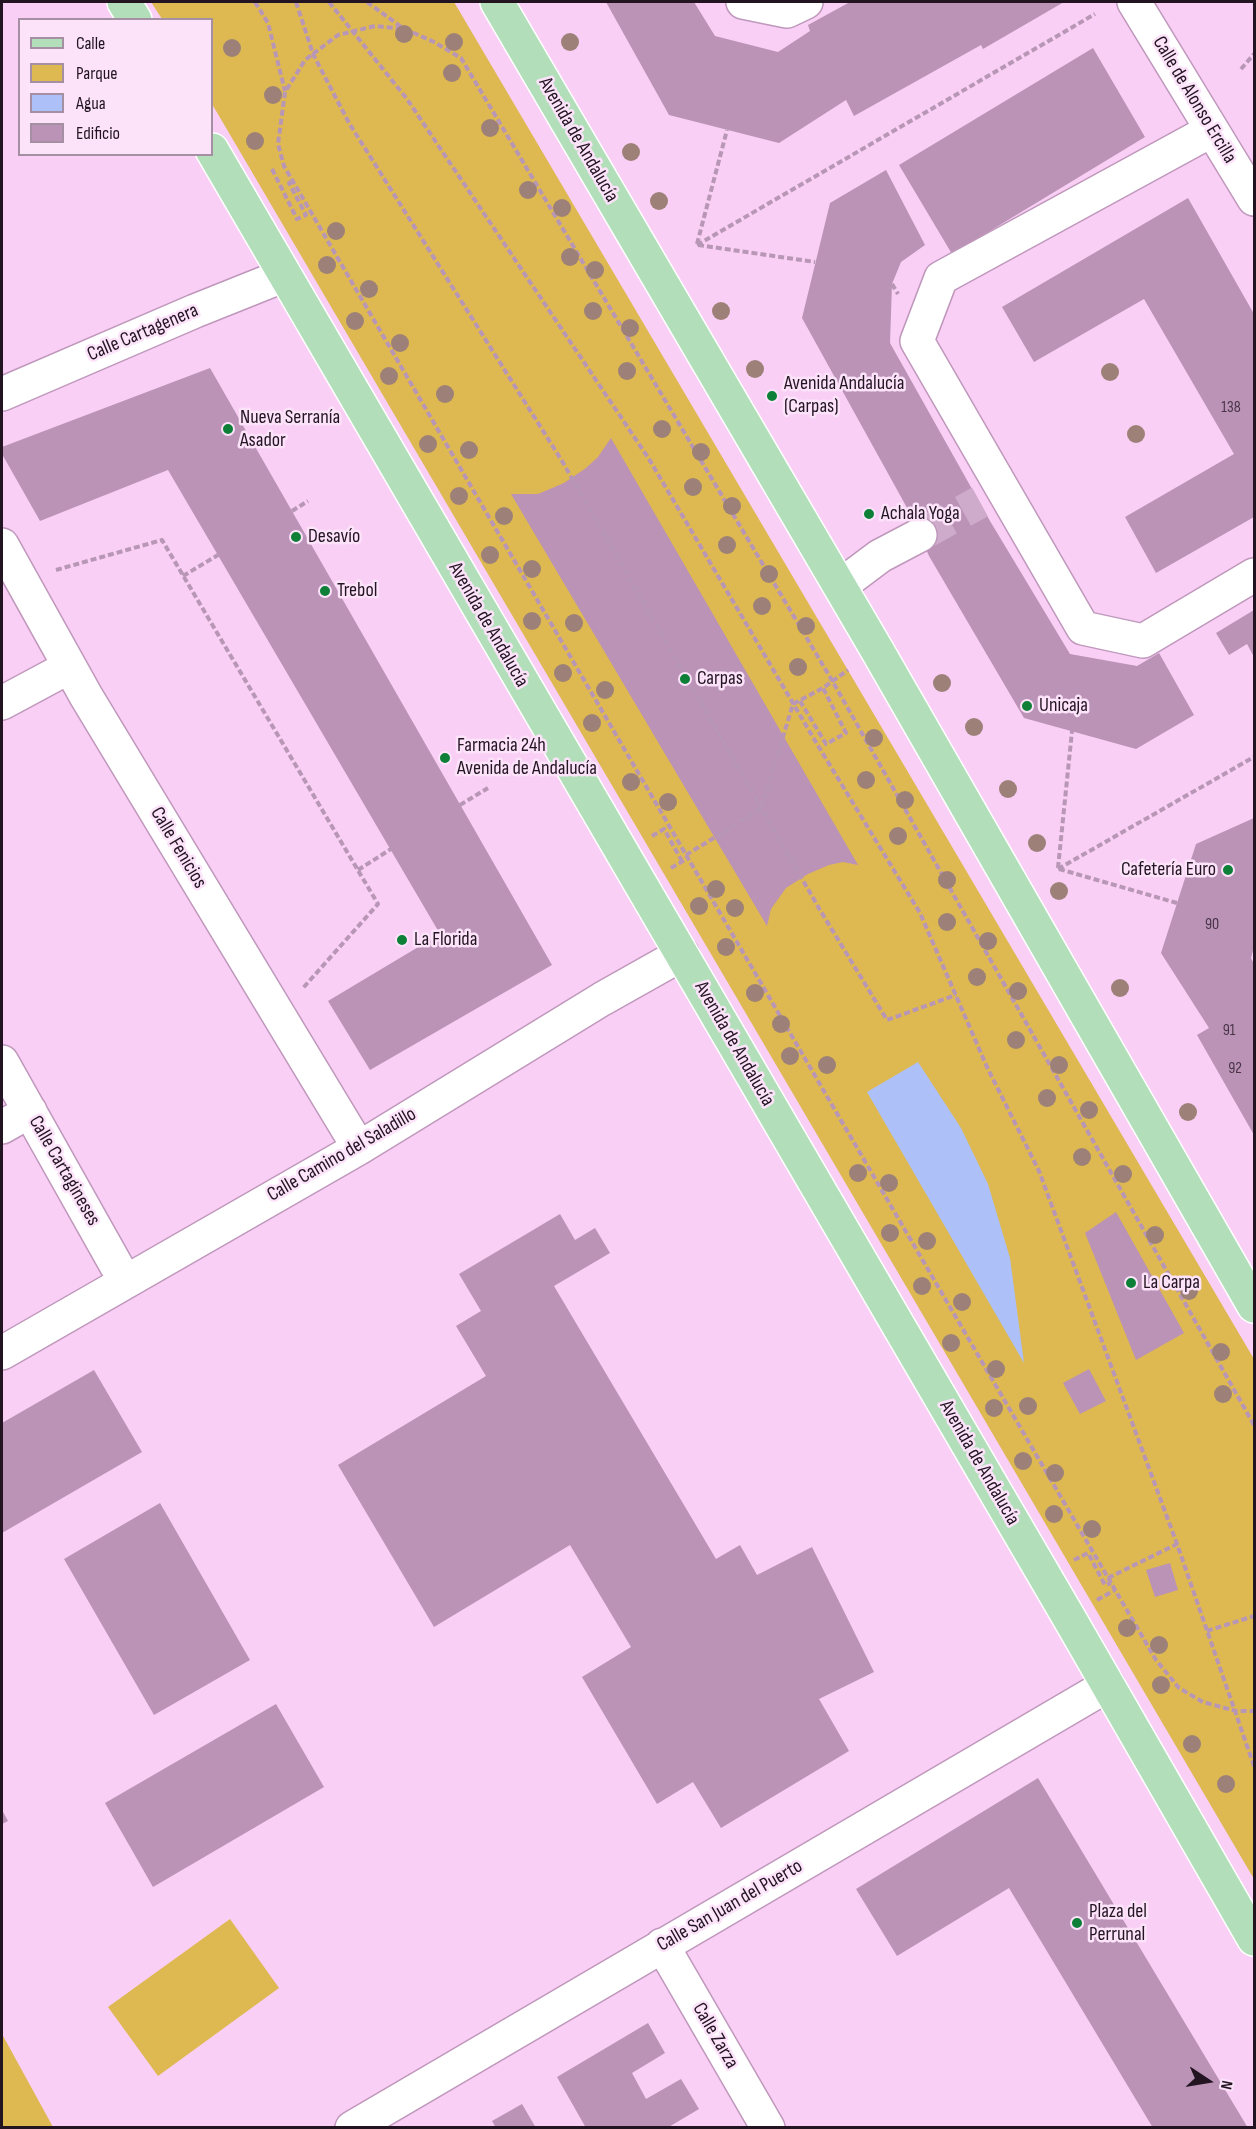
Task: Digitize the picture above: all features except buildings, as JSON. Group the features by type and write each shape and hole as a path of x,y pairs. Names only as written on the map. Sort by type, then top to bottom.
{"main road":[{"path":"124,2 134,18"},
{"name":"Avenida de Andalucía","path":"497,2 840,586 1254,1306"},
{"name":"Avenida de Andalucía","path":"213,152 1254,1939"}],"street":[{"path":"743,2 787,11 806,2"},
{"name":"Calle de Alonso Ercilla","path":"1134,2 1254,199"},
{"path":"1212,130 941,278 917,341 992,497 1083,628 1143,641 1254,575"},
{"name":"Calle Cartagenera","path":"2,393 285,275"},
{"path":"840,586 880,556 920,535"},
{"name":"Calle Fenicios","path":"2,545 69,667 359,1148"},
{"path":"2,704 69,667"},
{"name":"Calle Camino del Saladillo","path":"2,1353 359,1148 592,1005 682,954"},
{"name":"Calle Cartagineses","path":"2,1062 125,1281"},
{"path":"2,1127 30,1111"},
{"name":"Calle San Juan del Puerto","path":"352,2127 1108,1685"},
{"name":"Calle Zarza","path":"662,1945 768,2127"}],"path":[{"path":"255,2 268,22 285,92 278,144 284,166 1115,1590 1156,1660 1179,1688 1203,1702 1236,1711 1254,1711"},
{"path":"296,2 313,54 349,123 562,461 761,809 887,1020 956,995"},
{"path":"329,2 407,99 650,459 920,913 987,1067 1039,1171 1177,1544 1254,1766"},
{"path":"367,2 405,29 461,58 833,682 1254,1425"},
{"path":"697,245 1095,14"},
{"path":"285,92 305,60 338,35 375,26 405,29"},
{"path":"1241,69 1254,54"},
{"path":"697,245 727,130"},
{"path":"272,170 297,219 306,215 289,183 293,181"},
{"path":"697,245 815,262"},
{"path":"292,511 308,501"},
{"path":"49,571 162,540 358,870 378,904 298,994"},
{"path":"183,576 218,555"},
{"path":"682,861 761,809 794,704 833,682 856,664"},
{"path":"800,701 826,744 846,733 823,688"},
{"path":"1058,869 1072,732"},
{"path":"1058,869 1254,757"},
{"path":"460,805 488,788"},
{"path":"358,870 391,849"},
{"path":"1058,869 1177,903"},
{"path":"1073,1561 1088,1553 1106,1586 1110,1580 1177,1544"},
{"path":"1089,1604 1115,1590"},
{"path":"1207,1631 1254,1616"}],"green space":[{"path":"151,2 454,2 1254,1359 1254,1879 213,106 213,18 161,18"},
{"path":"230,1919 279,1988 158,2076 108,2007"},
{"path":"2,2034 53,2127 2,2127"}],"water":[{"path":"918,1062 961,1128 988,1184 1010,1258 1024,1363 867,1092"}],"tunnel":[{"path":"920,535 980,502"}],"place":[{"name":"Avenida Andalucía (Carpas)","path":"772,396"},
{"name":"Nueva Serranía Asador","path":"228,429"},
{"name":"Achala Yoga","path":"869,514"},
{"name":"Desavío","path":"296,537"},
{"name":"Trebol","path":"325,591"},
{"name":"Carpas","path":"685,679"},
{"name":"Unicaja","path":"1027,706"},
{"name":"Farmacia 24h Avenida de Andalucía","path":"445,758"},
{"name":"Cafetería Euro","path":"1228,870"},
{"name":"La Florida","path":"402,940"},
{"name":"La Carpa","path":"1131,1283"},
{"name":"Plaza del Perrunal","path":"1077,1923"}]}
